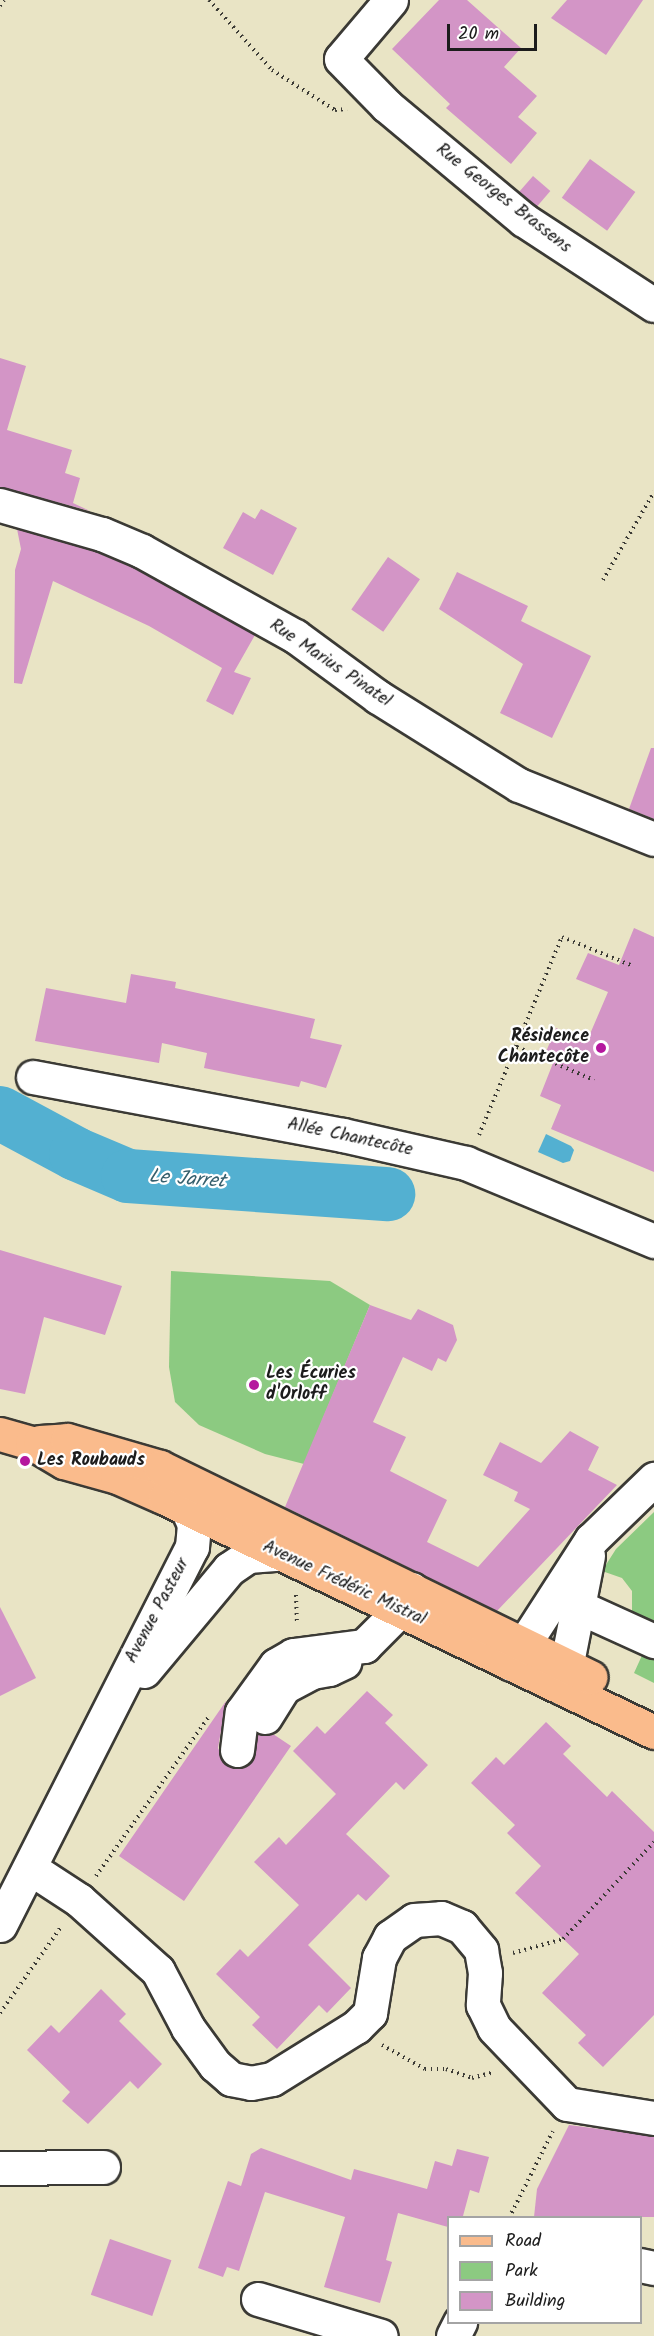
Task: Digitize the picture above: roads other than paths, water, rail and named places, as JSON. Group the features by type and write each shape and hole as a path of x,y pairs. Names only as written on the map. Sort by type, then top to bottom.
{"main road":[{"name":"Avenue Frédéric Mistral","path":"0,1434 32,1443 64,1462 192,1496 564,1676 654,1732"},
{"name":"Avenue Frédéric Mistral","path":"232,1515 278,1554 406,1599"},
{"name":"Avenue Frédéric Mistral","path":"564,1676 654,1709"}],"street":[{"name":"Rue Georges Brassens","path":"391,0 341,59 387,106 524,220 654,304"},
{"name":"Rue Marius Pinatel","path":"0,505 102,534 142,551 295,636 378,697 519,785 654,839"},
{"name":"Allée Chantecôte","path":"33,1077 343,1135 466,1163 654,1241"},
{"path":"517,1653 566,1600 591,1540 654,1479"},
{"name":"Avenue Pasteur","path":"0,1925 98,1737 118,1689 192,1547 194,1524 192,1496"},
{"name":"Avenue Pasteur","path":"152,1660 232,1515"},
{"name":"Avenue Pasteur","path":"98,1737 152,1660 230,1569 248,1556 278,1554"},
{"path":"260,1724 284,1687 312,1672 329,1670 364,1646 406,1599"},
{"path":"566,1600 654,1641"},
{"path":"564,1676 566,1600"},
{"path":"237,1750 242,1712 276,1665 293,1654 364,1646"},
{"path":"30,1868 79,1900 158,1971 188,2028 215,2064 231,2079 251,2083 272,2079 356,2027 370,2013 379,1958 390,1937 414,1920 441,1918 462,1927 481,1950 483,2005 494,2028 567,2104 654,2118"},
{"path":"0,2168 103,2168"},
{"path":"258,2299 381,2336"}],"water":[{"path":"546,1134 571,1146 574,1150 570,1161 563,1163 538,1152"}],"waterway":[{"name":"Le Jarret","path":"0,1113 76,1154 128,1176 388,1194"}],"place":[{"name":"Résidence Chantecôte","path":"601,1048"},
{"name":"Les Écuries d'Orloff","path":"254,1385"},
{"name":"Les Roubauds","path":"25,1461"}]}
